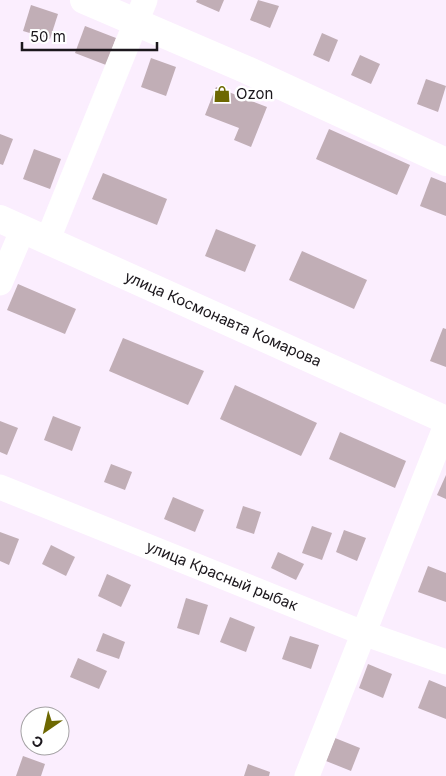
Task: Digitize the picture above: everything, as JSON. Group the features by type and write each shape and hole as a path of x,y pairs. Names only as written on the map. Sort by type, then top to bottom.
{"main road":[{"path":"84,0 140,11 446,162"},
{"name":"улица Космонавта Комарова","path":"11,224 48,239 446,420"}],"street":[{"path":"48,239 140,11"},
{"path":"0,283 11,224"},
{"path":"307,776 446,425"},
{"name":"улица Красный рыбак","path":"0,486 363,633 446,662"}],"building":[{"path":"197,0 224,0 219,12 196,2"},
{"path":"258,0 279,6 270,28 250,20"},
{"path":"31,5 58,14 50,39 23,31"},
{"path":"85,26 116,38 106,65 75,53"},
{"path":"322,33 338,40 329,62 313,55"},
{"path":"360,55 380,64 371,84 351,75"},
{"path":"151,58 176,67 166,96 141,87"},
{"path":"426,79 446,86 438,112 417,104"},
{"path":"216,87 267,107 251,147 234,140 239,128 205,115"},
{"path":"329,129 410,165 397,195 316,159"},
{"path":"0,134 13,139 3,165 0,164"},
{"path":"34,149 61,159 50,189 23,179"},
{"path":"103,173 167,199 157,225 92,199"},
{"path":"431,177 446,183 446,216 420,206"},
{"path":"216,229 256,245 245,272 205,256"},
{"path":"302,251 367,280 354,309 289,280"},
{"path":"18,284 76,309 65,334 7,310"},
{"path":"443,328 446,329 446,367 430,361"},
{"path":"123,338 204,371 188,405 109,371"},
{"path":"235,385 317,423 301,456 220,419"},
{"path":"53,416 81,427 72,451 44,440"},
{"path":"0,421 18,428 7,455 0,452"},
{"path":"340,432 406,461 395,488 329,459"},
{"path":"111,464 132,472 125,490 104,482"},
{"path":"446,475 446,499 437,495"},
{"path":"173,497 204,510 195,532 164,519"},
{"path":"243,506 261,512 254,534 236,528"},
{"path":"312,526 332,533 322,560 302,553"},
{"path":"344,530 366,538 357,561 336,552"},
{"path":"0,532 19,539 9,565 0,561"},
{"path":"51,545 75,557 66,576 42,564"},
{"path":"278,552 304,564 296,580 271,568"},
{"path":"428,566 446,573 446,602 418,592"},
{"path":"107,574 131,585 121,607 98,596"},
{"path":"186,598 208,605 199,635 177,628"},
{"path":"230,617 255,627 246,652 220,642"},
{"path":"103,633 125,642 119,659 96,651"},
{"path":"290,636 319,645 311,669 282,659"},
{"path":"78,658 107,671 99,689 70,677"},
{"path":"368,664 392,674 383,698 359,688"},
{"path":"429,680 446,687 446,719 418,708"},
{"path":"335,738 360,748 351,771 326,761"},
{"path":"23,756 45,764 41,776 16,776"},
{"path":"248,764 270,772 269,776 244,776"}],"place":[{"name":"Ozon","path":"222,94"}]}
